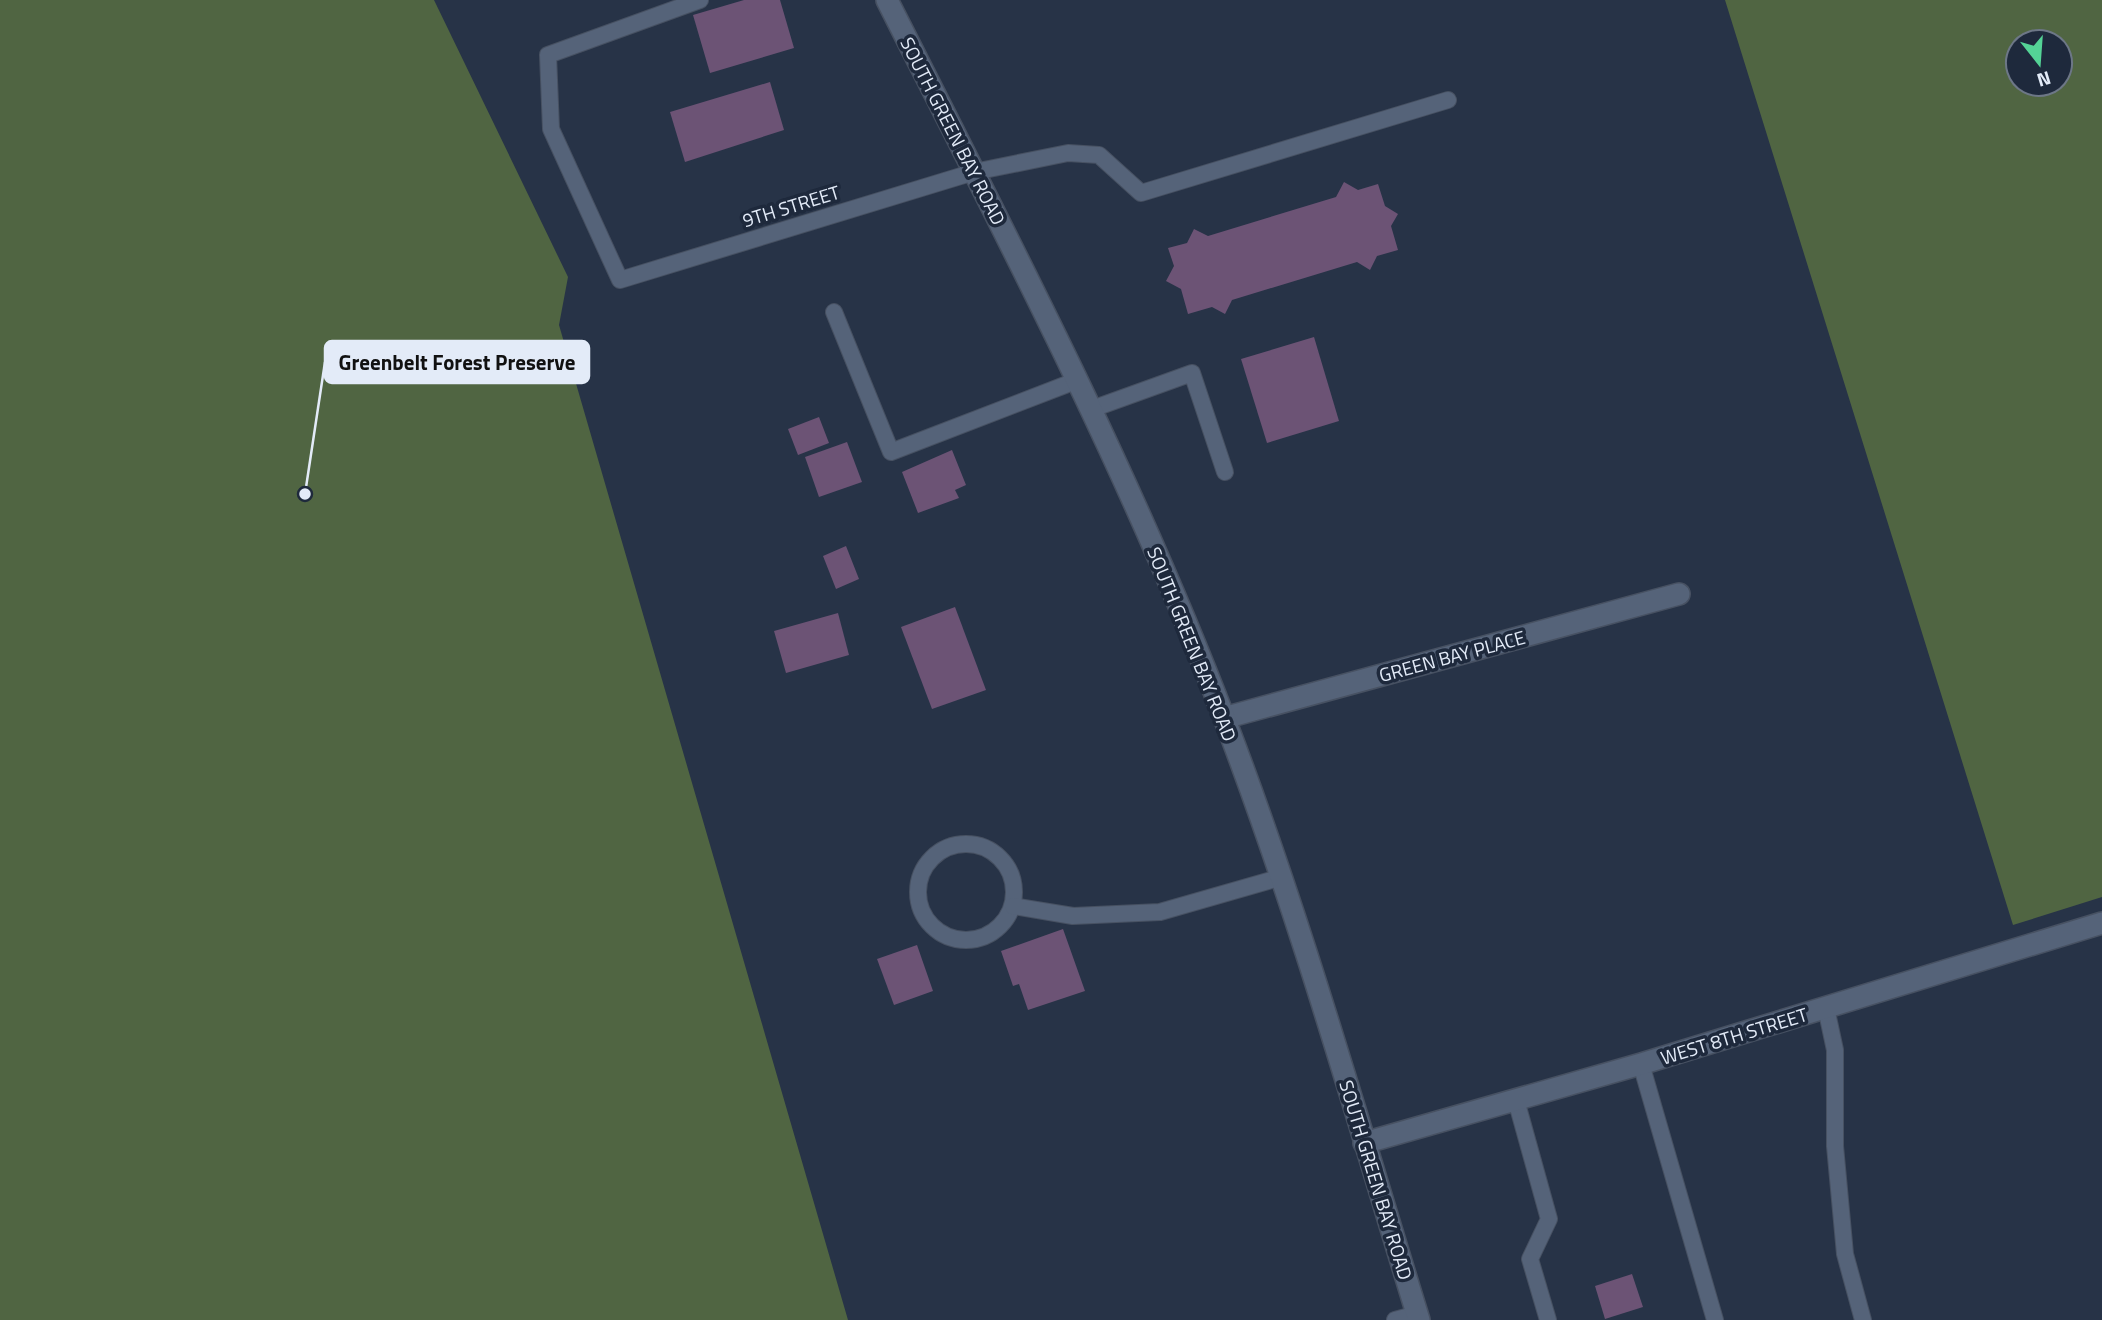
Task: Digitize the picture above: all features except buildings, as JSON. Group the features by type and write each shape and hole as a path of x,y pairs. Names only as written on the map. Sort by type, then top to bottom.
{"main road":[{"name":"SOUTH GREEN BAY ROAD","path":"887,0 1092,409 1224,718 1282,877 1418,1317"},
{"name":"GREEN BAY PLACE","path":"1224,718 1679,594"},
{"name":"WEST 8TH STREET","path":"1364,1143 1642,1064 2102,923"}],"lane":[{"name":"9TH STREET","path":"700,0 548,55 551,129 620,280 974,172 1069,153 1099,155 1141,193 1448,100"},
{"path":"834,312 891,452 1078,380"},
{"path":"1092,409 1192,373 1225,472"},
{"path":"972,844 988,849 1006,866 1015,889 1013,906 995,931 982,938 952,939 928,921 918,893 920,878 928,863 940,852 956,845 972,844"},
{"path":"1013,906 1073,916 1160,912 1282,877"},
{"path":"1826,1008 1835,1050 1835,1146 1845,1254 1863,1320"},
{"path":"1642,1064 1715,1320"},
{"path":"1516,1100 1549,1219 1530,1259 1548,1320"},
{"path":"1395,1320 1418,1317"}],"green space":[{"path":"0,0 434,0 568,277 559,325 848,1320 0,1320"},
{"path":"1725,0 2102,0 2102,897 2013,925"}],"place":[{"name":"Greenbelt Forest Preserve","path":"305,494"}]}
